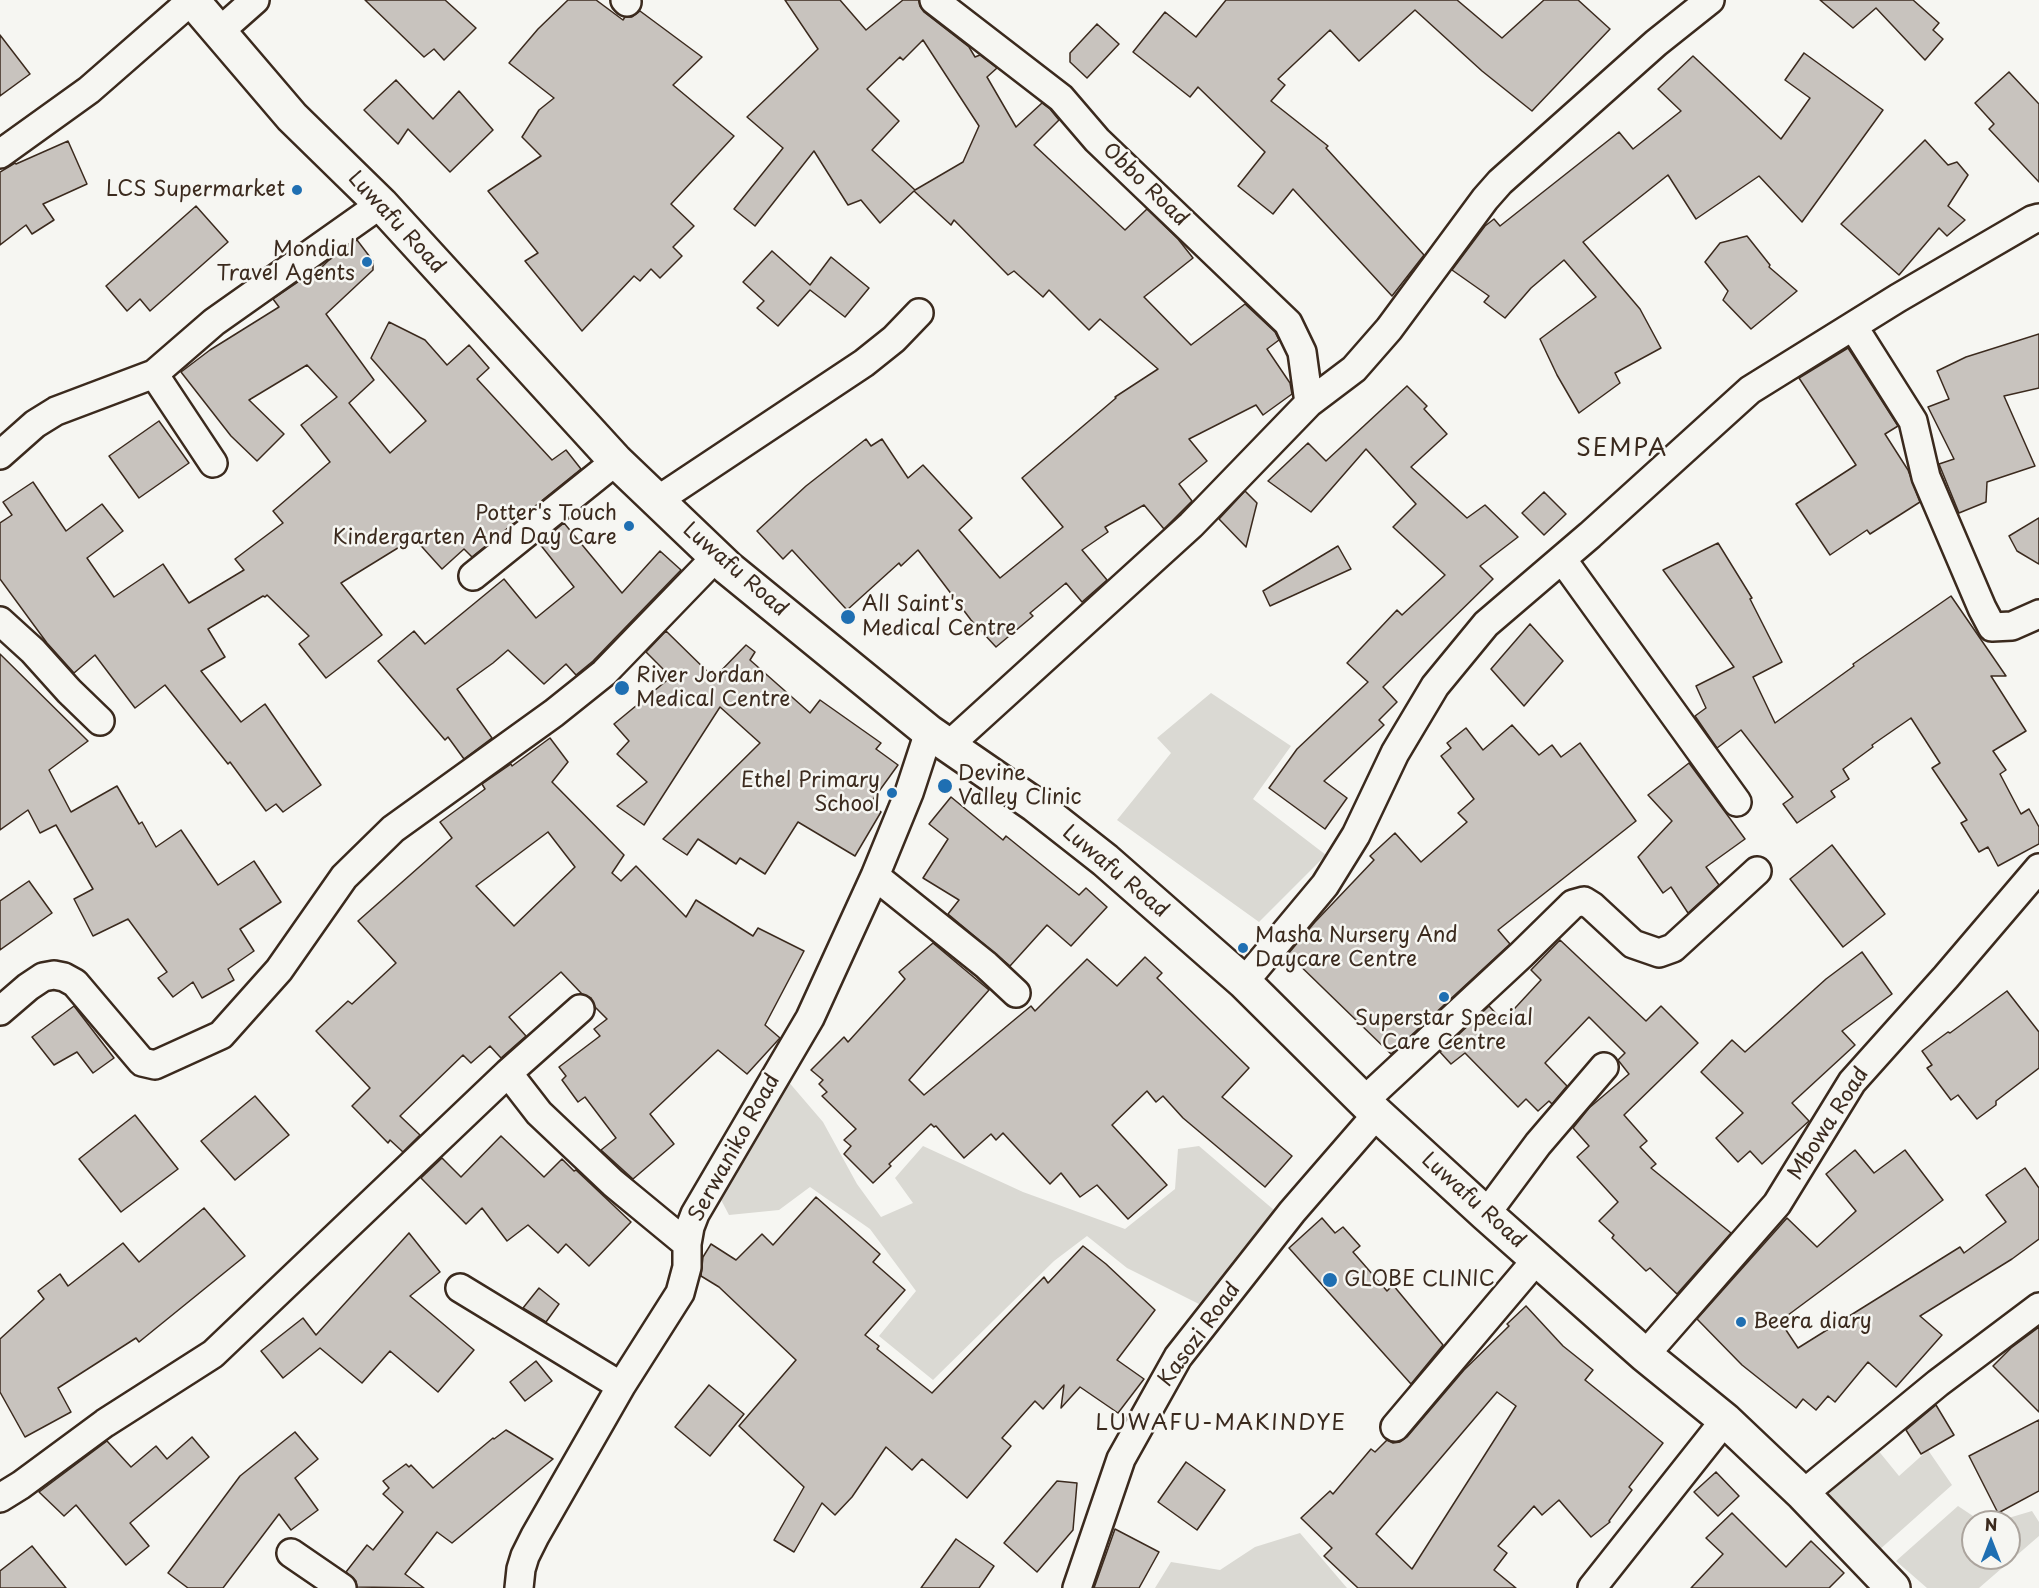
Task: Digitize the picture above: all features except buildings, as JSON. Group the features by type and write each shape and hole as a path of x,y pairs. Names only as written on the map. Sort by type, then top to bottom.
{"street":[{"name":"Luwafu Road","path":"192,0 292,117 381,204 616,461 716,556 939,739 1035,805 1105,860 1244,982 1371,1107 1486,1214 1645,1355 1725,1420 1803,1494 1893,1588"},
{"path":"0,154 89,90 192,0"},
{"path":"220,31 255,0"},
{"name":"Obbo Road","path":"934,0 1061,98 1097,140 1288,322 1302,352 1309,403"},
{"path":"939,739 1191,525 1309,403 1354,369 1389,329 1500,182 1656,43 1710,0"},
{"path":"0,455 35,424 56,411 154,374 214,322 381,204"},
{"path":"1244,982 1326,885 1356,835 1395,753 1435,686 1486,624 1750,390 1853,326 2039,218"},
{"path":"658,500 864,363 894,339 919,314"},
{"path":"1853,326 1913,421 1926,477 1992,627 2012,626 2039,614"},
{"path":"154,374 213,463"},
{"path":"473,576 616,461"},
{"path":"0,1011 27,987 43,977 54,975 75,983 142,1062 155,1065 221,1035 279,970 344,877 393,829 554,713 604,673 716,556"},
{"path":"1562,559 1737,802"},
{"path":"0,621 33,651 100,721"},
{"name":"Serwaniko Road","path":"519,1588 525,1556 621,1386 680,1293 687,1267 690,1227 695,1214 810,1018 875,876 909,793 939,739"},
{"name":"Mbowa Road","path":"1645,1355 1777,1204 1852,1082 2039,868"},
{"name":"Kasozi Road","path":"1077,1588 1120,1459 1178,1357 1371,1107 1573,904 1584,901 1633,944 1659,953 1673,948 1757,871"},
{"path":"875,876 986,965 1016,993"},
{"path":"0,1498 105,1423 213,1354 508,1073 580,1009"},
{"path":"1486,1214 1538,1144 1604,1067"},
{"path":"508,1073 539,1113 613,1183 687,1244"},
{"path":"1395,1427 1537,1259"},
{"path":"460,1288 621,1386"},
{"path":"1803,1494 1938,1383 2039,1307"},
{"path":"1592,1588 1725,1420"},
{"path":"291,1553 342,1588"}],"shaded area":[{"path":"1211,693 1291,746 1253,799 1326,855 1259,922 1117,820 1171,753 1157,738"},
{"path":"787,1080 823,1122 857,1184 881,1217 913,1203 895,1178 923,1146 1023,1192 1125,1229 1175,1189 1178,1149 1199,1146 1274,1210 1205,1307 1127,1268 1087,1236 1054,1261 933,1380 879,1336 916,1291 870,1229 810,1187 779,1210 729,1215 719,1196"},
{"path":"1877,1449 1899,1476 1928,1450 1952,1485 1878,1551 1822,1500"},
{"path":"1958,1506 1964,1510 1961,1510 1961,1570 2000,1570 1979,1588 1927,1588 1896,1561"},
{"path":"2032,1511 2039,1522 2039,1536 2021,1552 2021,1514"},
{"path":"1300,1533 1347,1588 1155,1588 1171,1562 1220,1570 1255,1547"}],"place":[{"name":"LCS Supermarket","path":"297,190"},
{"name":"Mondial Travel Agents","path":"367,262"},
{"name":"Potter's Touch Kindergarten And Day Care","path":"629,526"},
{"name":"All Saint's Medical Centre","path":"848,617"},
{"name":"River Jordan Medical Centre","path":"622,688"},
{"name":"Devine Valley Clinic","path":"945,786"},
{"name":"Ethel Primary School","path":"892,793"},
{"name":"Masha Nursery And Daycare Centre","path":"1243,948"},
{"name":"Superstar Special Care Centre","path":"1444,997"},
{"name":"GLOBE CLINIC","path":"1330,1280"},
{"name":"Beera diary","path":"1741,1322"}],"district":[{"name":"SEMPA","path":"1622,449"},
{"name":"LUWAFU-MAKINDYE","path":"1221,1424"}]}
